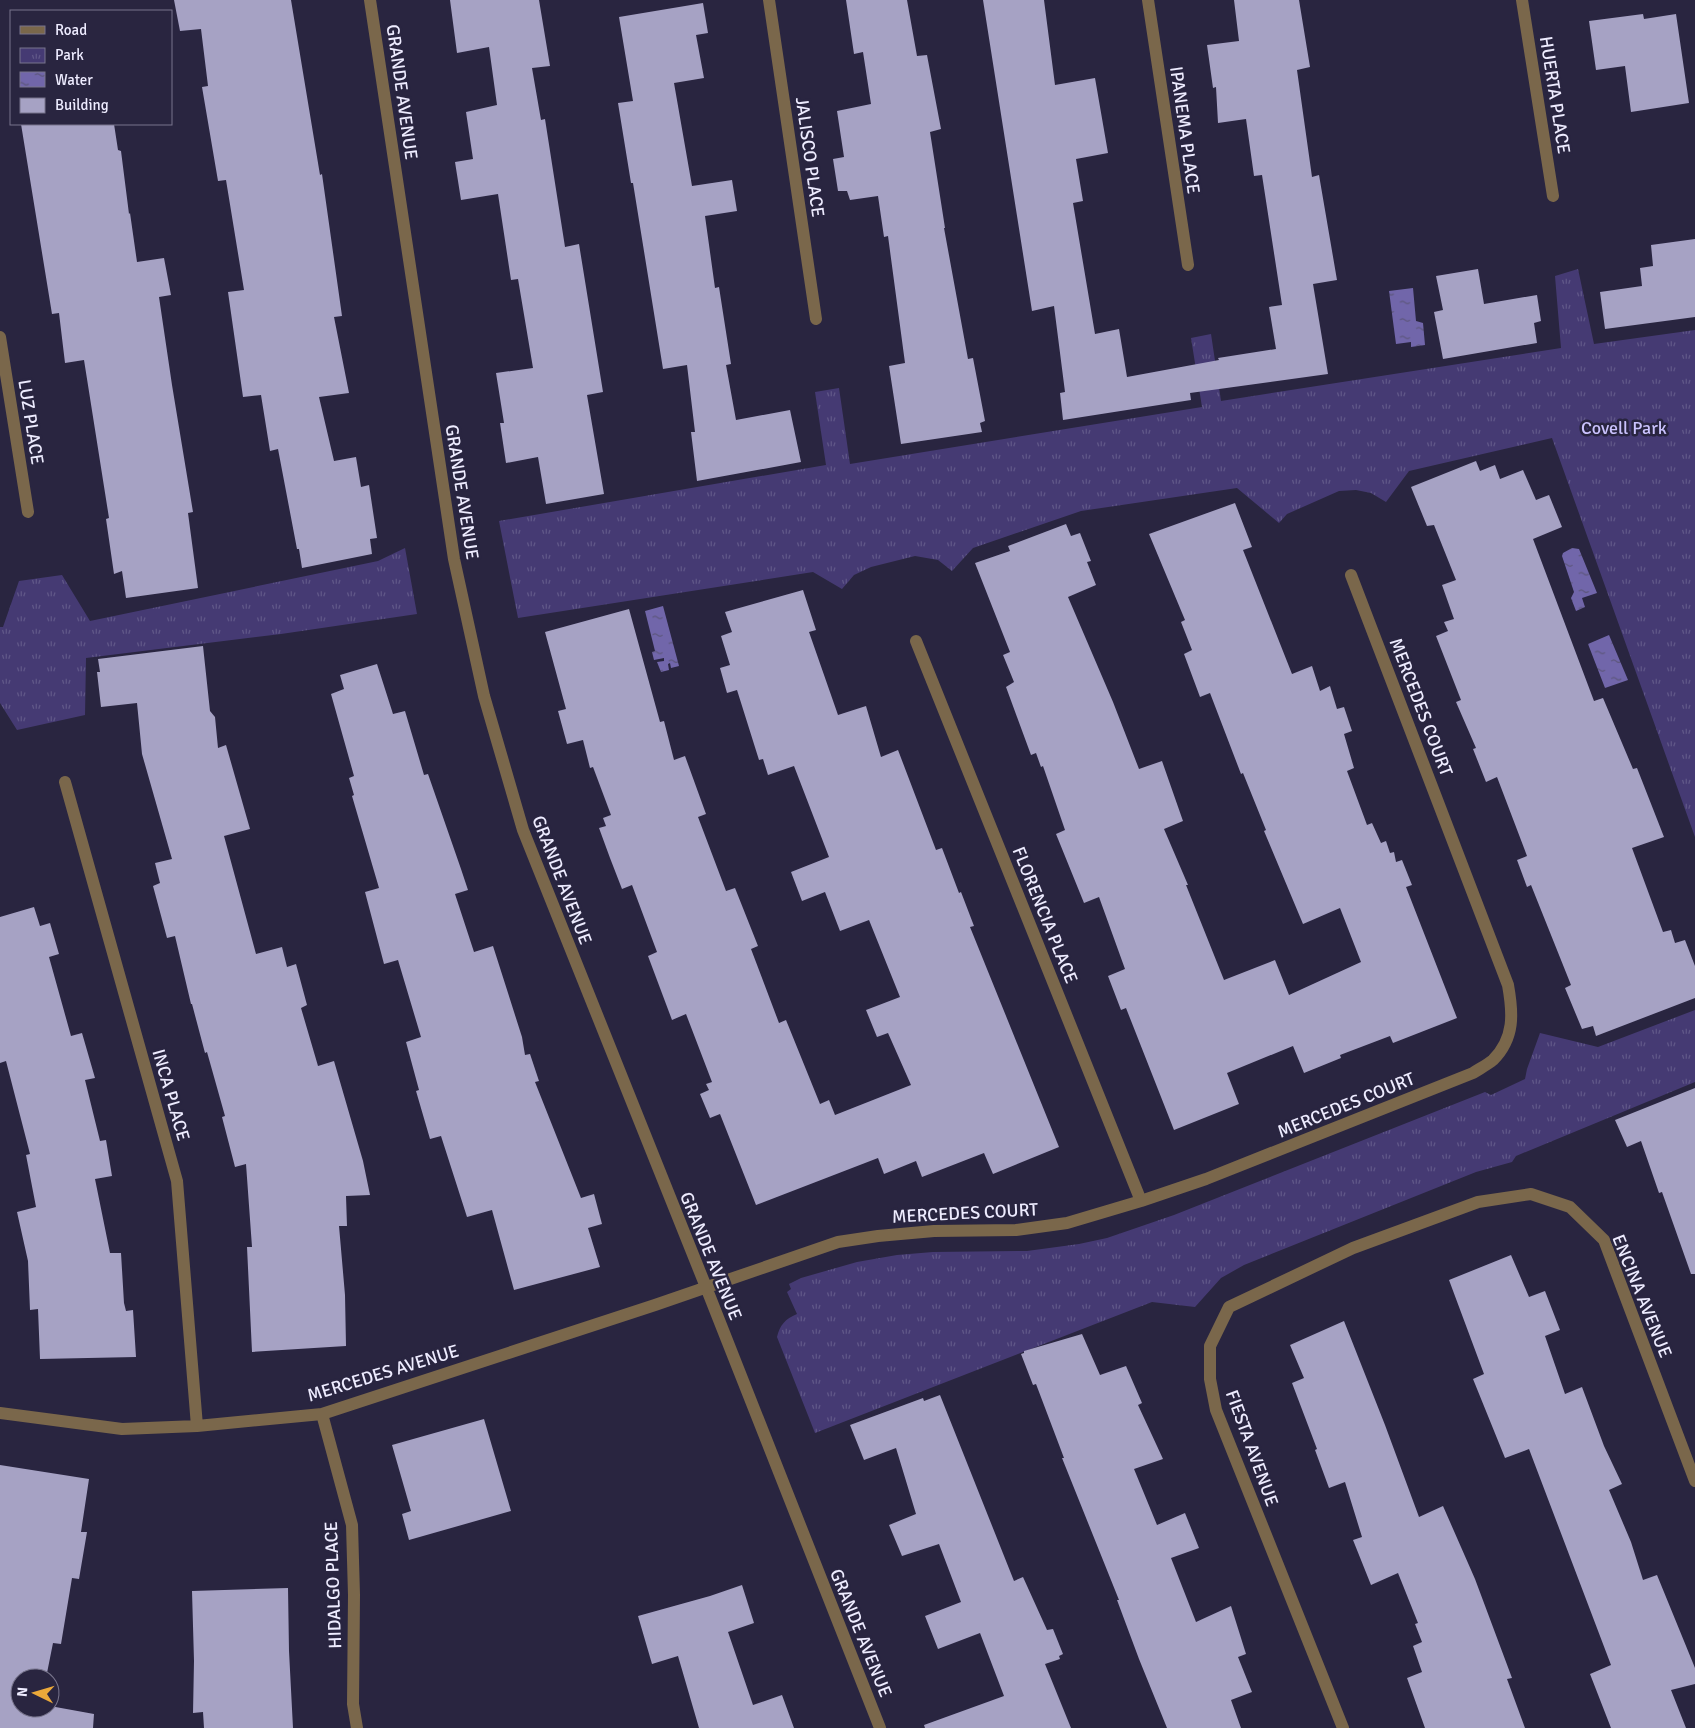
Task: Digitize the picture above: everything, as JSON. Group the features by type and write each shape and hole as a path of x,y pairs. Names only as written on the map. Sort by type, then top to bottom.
{"street":[{"name":"GRANDE AVENUE","path":"370,0 454,559 484,696 523,830 880,1728"},
{"name":"JALISCO PLACE","path":"769,0 816,319"},
{"name":"IPANEMA PLACE","path":"1148,0 1188,264"},
{"name":"HUERTA PLACE","path":"1522,0 1553,196"},
{"name":"LUZ PLACE","path":"0,338 28,512"},
{"name":"MERCEDES COURT","path":"706,1287 838,1242 934,1231 1016,1230 1067,1223 1206,1179 1473,1073 1492,1060 1504,1046 1511,1029 1513,1011 1508,985 1351,575"},
{"name":"FLORENCIA PLACE","path":"916,642 1141,1201"},
{"name":"INCA PLACE","path":"65,782 177,1181 197,1426"},
{"name":"ENCINA AVENUE","path":"1353,1248 1478,1202 1531,1194 1570,1208 1604,1240 1695,1481"},
{"name":"FIESTA AVENUE","path":"1343,1728 1216,1410 1210,1379 1210,1346 1228,1307 1353,1248"},
{"name":"MERCEDES AVENUE","path":"0,1413 122,1428 197,1426 322,1414 706,1287"},
{"name":"HIDALGO PLACE","path":"322,1414 352,1525 354,1595 352,1704 358,1728"}],"green space":[{"name":"Covell Park","path":"1578,269 1594,344 1695,330 1695,837 1552,438 1409,471 1386,502 1371,493 1356,490 1339,491 1287,514 1279,523 1237,488 1081,511 973,548 952,571 938,560 915,556 871,567 854,575 842,589 813,572 518,618 499,521 826,465 815,392 839,388 850,464 1202,407 1191,338 1211,334 1221,401 1561,348 1555,276"},
{"path":"405,548 417,614 281,634 86,658 85,715 17,730 0,703 0,627 3,627 19,581 62,575 90,621 378,561"},
{"path":"1695,1010 1695,1082 1516,1156 1512,1162 1476,1172 1244,1265 1221,1278 1195,1307 1152,1302 815,1433 777,1337 784,1323 797,1314 787,1292 791,1289 789,1284 801,1278 857,1262 897,1255 933,1252 1027,1251 1107,1238 1174,1215 1485,1092 1491,1095 1525,1079 1540,1033 1598,1047"}],"water":[{"path":"1413,288 1416,321 1423,323 1425,345 1411,347 1411,342 1396,344 1389,291"},
{"path":"1572,548 1579,549 1597,593 1582,598 1585,607 1576,611 1571,598 1574,592 1562,556 1563,553"},
{"path":"663,606 679,666 671,668 670,663 668,664 669,670 661,672 657,662 664,661 664,658 654,660 652,652 655,651 645,611"},
{"path":"1609,635 1628,680 1605,688 1588,644"}],"building":[{"path":"174,0 291,0 320,175 322,174 342,316 334,317 349,393 319,397 334,461 356,457 361,487 369,485 377,538 370,539 372,554 302,568 278,449 270,451 261,395 243,397 228,292 244,290 226,180 218,181 202,87 208,86 201,29 180,31"},
{"path":"450,0 539,0 550,66 532,68 541,120 545,119 565,247 579,244 603,392 587,395 604,494 546,504 538,457 506,463 500,423 504,423 496,373 533,368 518,279 511,280 498,194 461,200 455,162 473,159 466,112 497,105 489,47 457,53"},
{"path":"846,0 907,0 917,56 927,55 941,129 930,132 944,228 968,359 973,358 985,421 980,423 982,432 901,444 889,366 905,363 888,236 884,237 878,196 850,200 847,191 838,191 833,159 844,157 837,111 871,104 863,52 854,54"},
{"path":"983,0 1044,0 1055,85 1095,78 1108,153 1076,159 1083,201 1073,203 1095,334 1119,329 1127,377 1219,360 1218,358 1276,349 1269,307 1282,305 1262,175 1254,176 1246,119 1218,123 1216,87 1213,88 1207,45 1239,41 1234,0 1299,0 1310,67 1297,70 1312,177 1319,175 1337,280 1313,284 1328,374 1190,393 1191,400 1063,420 1060,393 1065,392 1054,306 1032,311"},
{"path":"703,3 708,33 696,35 704,78 674,83 692,186 732,180 737,211 705,216 715,288 719,287 731,364 726,365 736,420 790,410 801,462 697,481 691,432 695,432 687,365 663,369 633,183 631,183 618,103 633,101 619,17"},
{"path":"1643,14 1644,19 1676,14 1689,103 1631,112 1625,66 1596,70 1589,21"},
{"path":"21,125 114,125 118,150 121,151 137,262 164,258 171,295 159,297 193,512 188,513 198,588 126,598 122,571 114,574 106,519 109,518 84,360 65,363 59,313 52,314"},
{"path":"1695,239 1695,317 1605,329 1600,292 1642,286 1640,268 1653,266 1651,245"},
{"path":"1478,269 1484,304 1537,295 1541,321 1534,323 1537,343 1443,359 1434,312 1443,310 1436,276"},
{"path":"1476,461 1480,471 1495,465 1500,479 1523,470 1536,500 1549,495 1562,527 1533,539 1594,701 1603,698 1633,769 1637,768 1664,837 1632,848 1663,932 1671,930 1675,943 1685,940 1695,966 1695,998 1596,1036 1593,1026 1582,1029 1565,988 1571,985 1531,885 1527,887 1517,860 1527,856 1497,777 1486,782 1473,749 1476,748 1456,702 1461,700 1436,636 1448,631 1444,622 1454,619 1442,585 1456,580 1434,525 1427,526 1411,487"},
{"path":"1235,503 1252,547 1243,550 1292,674 1312,666 1320,691 1330,686 1337,709 1344,707 1352,731 1344,734 1354,768 1347,771 1367,825 1372,823 1381,843 1386,841 1390,853 1394,852 1396,862 1402,860 1412,885 1406,887 1457,1018 1393,1043 1390,1036 1340,1055 1341,1058 1304,1073 1293,1046 1227,1073 1239,1104 1174,1130 1126,1008 1121,1010 1108,976 1125,969 1099,897 1084,903 1056,834 1065,830 1043,766 1041,767 1036,753 1031,755 1006,687 1014,682 1003,655 1010,652 975,563 1010,551 1008,546 1066,524 1071,536 1080,533 1091,561 1087,562 1096,585 1068,597 1113,702 1139,769 1162,761 1183,821 1164,829 1188,885 1186,885 1224,980 1275,960 1289,995 1361,962 1340,908 1303,924 1210,693 1200,697 1184,654 1192,650 1181,622 1185,620 1149,534"},
{"path":"803,590 816,630 809,632 838,715 866,706 881,757 898,750 936,850 942,848 959,893 961,892 974,926 970,927 1059,1147 993,1174 984,1153 922,1177 916,1161 884,1174 878,1158 756,1205 720,1114 710,1118 700,1094 709,1090 706,1084 712,1082 686,1014 672,1020 648,956 657,952 632,885 622,889 610,858 599,828 606,826 603,818 611,815 593,767 590,768 583,740 567,744 558,711 566,709 545,632 629,609 660,722 664,721 674,760 685,756 706,814 698,817 726,891 735,888 758,946 751,949 779,1023 786,1020 820,1104 829,1100 835,1115 911,1085 888,1033 877,1037 866,1010 900,997 869,920 840,931 825,892 802,901 791,872 829,857 794,766 768,775 763,759 759,760 737,690 727,693 720,668 730,665 721,636 732,632 725,612"},
{"path":"203,646 210,711 215,717 218,748 226,745 250,829 224,836 256,954 282,947 287,967 296,964 307,1005 301,1008 318,1066 334,1061 363,1161 370,1195 346,1196 347,1226 339,1226 345,1295 346,1346 252,1352 247,1247 252,1247 246,1164 235,1167 222,1117 225,1116 191,1004 175,936 167,938 153,886 160,883 155,863 172,859 142,754 137,703 101,707 97,672 100,672 98,659"},
{"path":"377,664 393,714 405,711 424,775 428,774 461,869 468,890 455,894 474,952 493,946 522,1037 525,1055 530,1054 539,1081 535,1082 581,1198 594,1194 602,1224 588,1228 600,1267 514,1290 492,1210 467,1217 441,1136 430,1139 416,1091 419,1090 406,1042 421,1037 398,960 384,964 365,892 379,888 352,796 354,795 349,778 354,776 331,694 344,689 340,675"},
{"path":"34,907 40,926 50,923 59,954 49,957 71,1036 82,1033 95,1078 85,1080 100,1141 106,1140 112,1176 95,1179 110,1253 121,1253 124,1303 126,1311 133,1310 136,1357 40,1359 38,1309 30,1310 28,1261 17,1212 36,1207 26,1155 30,1154 6,1061 0,1063 0,917"},
{"path":"1695,1088 1695,1274 1691,1274 1662,1192 1659,1193 1641,1141 1627,1147 1615,1120"},
{"path":"1511,1255 1529,1297 1545,1291 1560,1330 1545,1336 1565,1394 1582,1387 1604,1446 1622,1484 1609,1490 1631,1542 1643,1580 1657,1575 1695,1668 1695,1684 1671,1690 1686,1728 1611,1728 1590,1674 1611,1665 1529,1449 1505,1458 1473,1379 1484,1374 1449,1280"},
{"path":"1344,1321 1419,1517 1443,1506 1475,1579 1512,1678 1507,1679 1525,1728 1425,1728 1407,1678 1422,1672 1413,1646 1422,1642 1415,1624 1418,1623 1398,1573 1371,1585 1353,1540 1362,1537 1345,1482 1329,1488 1315,1450 1317,1449 1292,1383 1304,1378 1290,1345"},
{"path":"1082,1334 1100,1375 1126,1366 1142,1403 1138,1405 1163,1459 1134,1469 1157,1525 1185,1513 1199,1548 1171,1558 1196,1622 1231,1606 1246,1654 1238,1657 1252,1692 1231,1700 1241,1728 1167,1728 1139,1659 1117,1600 1119,1600 1062,1458 1064,1458 1036,1384 1033,1385 1021,1354 1024,1351"},
{"path":"940,1395 1014,1581 1023,1577 1047,1630 1053,1629 1063,1654 1059,1656 1060,1659 1045,1664 1071,1728 925,1728 924,1725 1004,1696 980,1633 938,1649 925,1616 961,1602 939,1544 902,1556 889,1525 916,1514 896,1448 864,1460 850,1425 923,1398 924,1401"},
{"path":"484,1419 511,1511 409,1540 402,1514 411,1511 392,1445"},
{"path":"0,1465 89,1479 81,1532 87,1532 79,1579 72,1578 61,1644 53,1643 48,1668 10,1668 10,1718 60,1718 60,1708 94,1714 93,1728 0,1728"},
{"path":"742,1585 754,1623 728,1632 753,1705 782,1695 794,1728 699,1728 678,1656 652,1664 638,1616"},
{"path":"288,1588 293,1728 204,1728 203,1712 193,1713 192,1591"}]}
